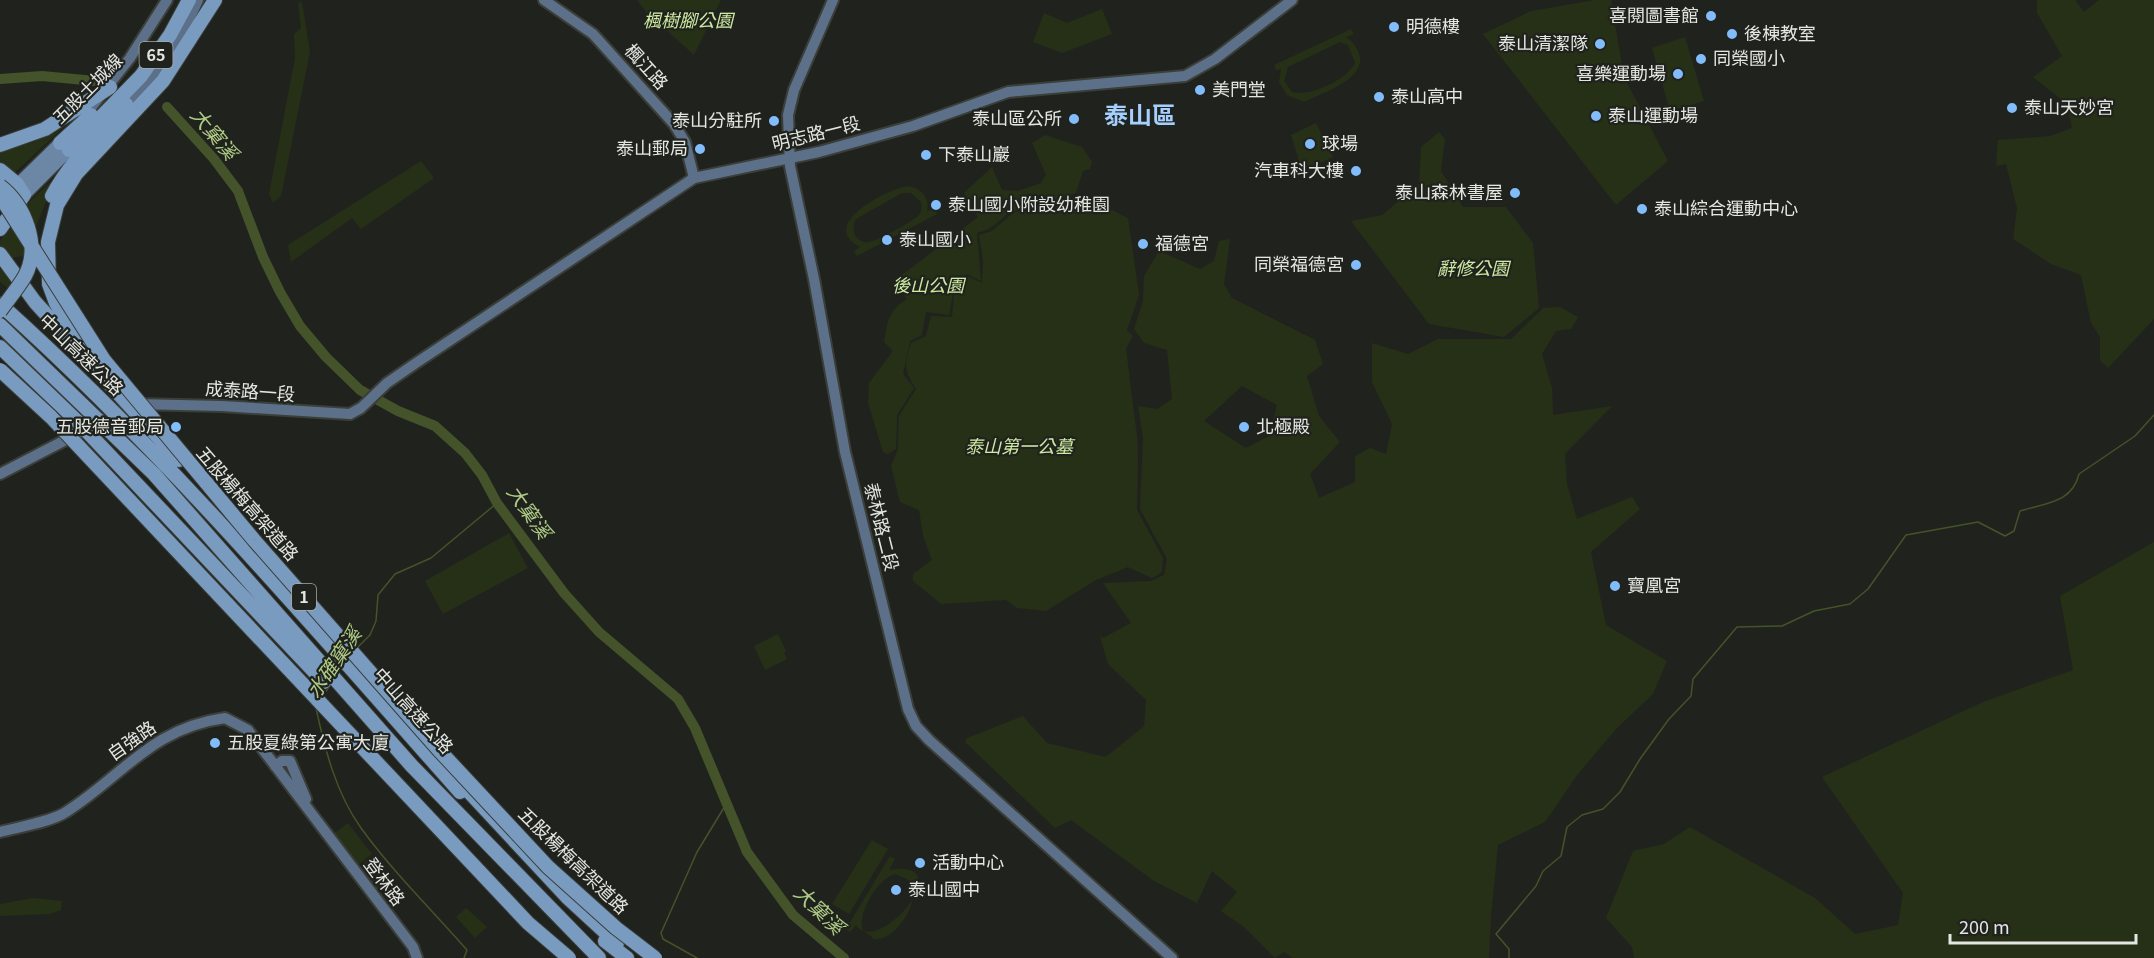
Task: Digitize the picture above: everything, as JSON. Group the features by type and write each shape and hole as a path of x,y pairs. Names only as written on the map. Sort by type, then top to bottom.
{"highway":[{"name":"五股土城線","path":"115,98 151,48 179,0"},
{"name":"五股土城線","path":"64,146 141,76 170,34 189,0"},
{"path":"114,388 68,322 49,284 47,264 52,220 57,205 76,174 163,81 215,0"},
{"path":"0,145 45,129 115,98"},
{"path":"114,388 51,306 42,288 38,247 49,201 115,98"},
{"path":"0,170 21,189 0,229"},
{"path":"0,311 26,274 31,251 29,228 20,210 1,197"},
{"name":"五股楊梅高架道路","path":"1,197 104,360 254,540 437,748 548,867 616,928 655,958"},
{"path":"0,254 35,302 114,388 348,660 521,849 617,943"},
{"name":"中山高速公路","path":"0,304 59,357 166,465 348,660 562,903 627,958"},
{"name":"中山高速公路","path":"0,325 154,474 330,682 598,958"},
{"path":"0,347 330,682"},
{"path":"0,370 51,417 528,922 568,958"},
{"path":"0,379 43,393 80,427"},
{"path":"562,903 637,958"}],"main road":[{"path":"115,98 167,0"},
{"path":"115,98 150,81 179,41 198,0"},
{"name":"楓江路","path":"544,0 594,34 674,124 685,142 694,178"},
{"name":"泰林路二段","path":"833,0 794,90 788,115 789,158 845,452 911,718 929,740 1172,958"},
{"name":"明志路一段","path":"361,408 380,389 547,273 694,178 789,158 913,126 1008,92 1185,76 1215,59 1292,0"},
{"path":"0,219 21,189 64,146"},
{"path":"1,197 21,189"},
{"name":"成泰路一段","path":"135,404 222,406 337,415 350,414 361,408"},
{"path":"0,474 80,427"},
{"name":"自強路","path":"0,832 64,814 162,738 207,720 225,718 248,730 275,766"},
{"name":"登林路","path":"275,766 413,947 417,958"}],"green space":[{"name":"楓樹腳公園","path":"637,0 721,0 694,55 647,13"},
{"name":"泰山運動場","path":"1595,0 1611,0 1624,77 1668,161 1616,205 1483,34 1531,11"},
{"path":"2037,0 2075,0 2084,12 2099,0 2154,0 2154,319 2108,368 2100,360 2100,337 2091,323 2081,275 2051,264 2013,239 2017,208 2006,164 1996,166 1998,140 2050,136 2072,128 2067,104 2033,77 2062,56 2037,13"},
{"path":"302,2 310,52 281,196 273,203 269,194 295,58 294,34 301,28 298,3"},
{"path":"1102,9 1112,34 1062,53 1033,42 1044,13 1067,23"},
{"path":"1351,29 1354,34 1346,37 1356,47 1360,61 1358,69 1343,83 1304,102 1287,95 1279,82 1281,69 1276,70 1274,65","holes":["1340,42 1348,45 1355,63 1336,81 1318,90 1300,93 1292,92 1284,81 1288,67"]},
{"name":"喜樂運動場","path":"1685,37 1704,101 1670,111 1652,48"},
{"name":"球場","path":"1316,123 1333,157 1302,171 1291,135"},
{"path":"64,127 12,175 0,167 0,152 34,142"},
{"name":"辭修公園","path":"1439,132 1445,139 1441,171 1463,207 1506,207 1533,243 1539,308 1504,337 1429,324 1351,221 1382,215 1419,184 1421,147"},
{"name":"泰山第一公墓","path":"1045,135 1082,147 1092,162 1090,169 1083,171 1076,193 1009,213 989,229 977,233 981,281 967,274 954,281 967,276 982,283 983,260 979,235 992,231 1013,213 1083,196 1128,218 1139,295 1127,330 1133,336 1126,349 1138,445 1137,510 1163,558 1162,572 1152,578 1128,567 1096,580 1046,611 1017,608 1006,600 941,604 913,581 913,574 932,560 923,536 919,510 900,502 891,466 898,449 899,416 916,389 906,367 911,343 926,336 931,316 952,317 955,284 949,315 926,312 922,335 910,341 903,374 914,388 897,415 896,449 888,454 883,452 868,403 869,383 893,351 884,342 888,323 896,308 907,299 894,281 978,217 964,193 992,167 1002,190 1018,191 1041,183 1046,175 1032,143"},
{"path":"421,161 434,178 361,229 352,218 291,262 288,245"},
{"path":"63,170 51,189 35,229 26,205"},
{"path":"907,186 920,191 926,198 927,212 934,208 937,214 857,256 854,251 860,247 849,238 846,229 850,219 872,201","holes":["902,193 911,193 921,202 921,212 916,218 873,241 864,242 857,238 854,231 856,219"]},
{"path":"12,223 25,246 24,256 0,259 0,241"},
{"path":"1230,239 1224,284 1232,298 1315,340 1323,364 1307,376 1319,416 1340,442 1310,474 1319,498 1355,482 1355,456 1370,448 1386,454 1392,424 1372,382 1372,343 1408,354 1438,339 1511,339 1543,308 1560,307 1578,317 1571,329 1556,331 1542,354 1552,388 1553,415 1612,406 1565,454 1567,484 1577,519 1632,497 1640,509 1591,552 1606,625 1667,661 1653,694 1616,729 1578,774 1545,822 1498,845 1489,958 1293,958 1284,952 1275,958 1244,927 1221,911 1237,892 1212,871 1197,903 1154,881 1071,820 1055,828 965,742 967,738 1023,716 1047,743 1106,757 1144,726 1146,700 1108,664 1100,636 1103,638 1131,623 1103,583 1151,581 1164,575 1167,559 1140,509 1143,438 1138,406 1157,409 1172,399 1167,350 1144,343 1134,329 1143,301 1144,276 1159,251 1200,269 1214,261 1219,241","holes":["1242,386 1277,405 1269,436 1246,448 1204,421"]},
{"path":"22,266 9,289 0,282 0,269"},
{"path":"509,533 528,568 443,614 425,581"},
{"path":"2154,542 2154,958 1634,958 1632,947 1606,918 1633,851 1664,844 1690,827 1815,898 1855,934 1898,925 1903,893 1822,777 1983,702 2073,670 2060,596"},
{"path":"778,634 787,659 765,670 754,646"},
{"path":"348,823 372,854 356,866 332,835"},
{"path":"872,840 888,849 849,914 832,904"},
{"path":"890,856 895,859 889,870 910,870 918,878 917,891 913,898 911,881 896,874 889,876 870,897 863,915 863,929 856,925 850,932 846,929"},
{"path":"371,857 390,881 378,891 359,867"},
{"path":"33,898 62,901 61,910 50,914 0,916 0,904"},
{"path":"466,908 487,927 475,938 456,917"}],"waterway":[{"name":"大窠溪","path":"0,79 42,76 95,81"},
{"name":"大窠溪","path":"167,107 214,159 238,191 263,257 300,326 326,357 360,390 398,411 435,426 465,453 482,475 497,503 564,593 599,632 678,699 695,728 747,852 793,915 844,958"},
{"path":"1509,958 1509,949 1496,934 1536,886 1543,871 1561,856 1567,827 1582,815 1603,809 1620,792 1669,719 1691,696 1693,679 1737,627 1782,626 1814,611 1850,604 1868,589 1906,535 1978,522 2005,536 2014,531 2020,511 2064,496 2076,484 2079,474 2135,436 2154,415"},
{"name":"水確窠溪","path":"358,647 370,635 376,621 378,595 395,574 431,558 497,503"},
{"name":"水確窠溪","path":"323,696 330,685"},
{"name":"水確窠溪","path":"316,708 332,771 352,815 386,860 467,950 464,958"},
{"path":"697,958 663,939 661,933 697,852 728,801"}],"place":[{"name":"喜閱圖書館","path":"1711,16"},
{"name":"明德樓","path":"1394,27"},
{"name":"後棟教室","path":"1732,34"},
{"name":"泰山清潔隊","path":"1600,44"},
{"name":"同榮國小","path":"1701,59"},
{"name":"喜樂運動場","path":"1678,74"},
{"name":"美門堂","path":"1200,90"},
{"name":"泰山高中","path":"1379,97"},
{"name":"泰山天妙宮","path":"2012,108"},
{"name":"泰山運動場","path":"1596,116"},
{"name":"泰山區公所","path":"1074,119"},
{"name":"泰山分駐所","path":"774,121"},
{"name":"球場","path":"1310,144"},
{"name":"泰山郵局","path":"700,149"},
{"name":"下泰山巖","path":"926,155"},
{"name":"汽車科大樓","path":"1356,171"},
{"name":"泰山森林書屋","path":"1515,193"},
{"name":"泰山國小附設幼稚園","path":"936,205"},
{"name":"泰山綜合運動中心","path":"1642,209"},
{"name":"泰山國小","path":"887,240"},
{"name":"福德宮","path":"1143,244"},
{"name":"同榮福德宮","path":"1356,265"},
{"name":"五股德音郵局","path":"176,427"},
{"name":"北極殿","path":"1244,427"},
{"name":"寶凰宮","path":"1615,586"},
{"name":"五股夏綠第公寓大廈","path":"215,743"},
{"name":"活動中心","path":"920,863"},
{"name":"泰山國中","path":"896,890"}],"district":[{"name":"泰山區","path":"1140,116"}],"park label":[{"name":"後山公園","path":"928,286"}]}
